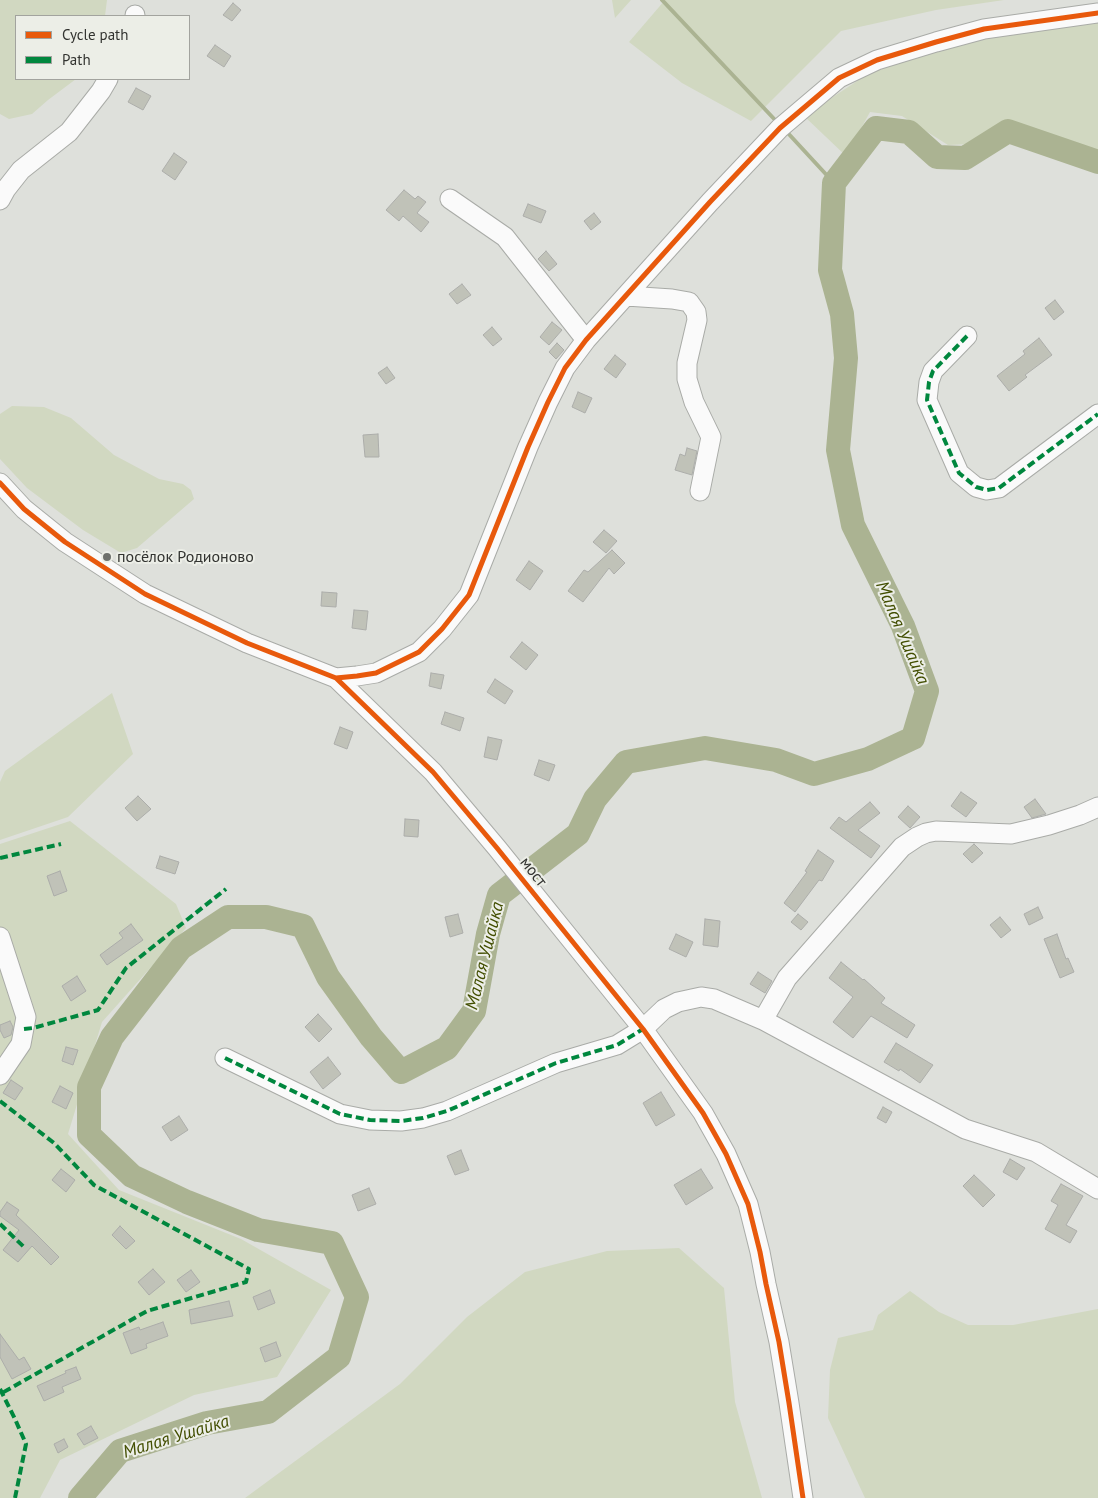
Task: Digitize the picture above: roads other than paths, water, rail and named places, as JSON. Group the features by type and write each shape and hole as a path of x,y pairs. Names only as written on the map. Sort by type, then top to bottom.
{"street":[{"path":"0,483 24,509 65,542 145,594 247,643 336,678 376,673 419,652 442,629 469,595 518,472 565,368 586,340 710,202 780,128 839,78 877,60 984,29 1098,13"},
{"path":"0,200 6,188 21,170 69,132 107,80"},
{"path":"450,199 505,237 586,340"},
{"path":"626,296 689,302 696,312 698,320 687,363 687,379 694,402 711,437 700,491"},
{"path":"967,336 933,370 929,382 927,400 959,473 976,487 988,490 999,488 1098,414"},
{"name":"мост","path":"336,678 433,772 498,848 644,1029 703,1113 726,1154 748,1204 760,1252 778,1342 803,1498"},
{"path":"763,1020 787,978 902,847 917,837 936,831 1011,834 1048,825 1098,807"},
{"path":"0,937 26,1017 21,1044 0,1075"},
{"path":"225,1058 340,1114 370,1120 401,1121 423,1118 447,1111 556,1063 617,1046 644,1029 664,1009 678,1002 701,997 714,999 763,1020 965,1129 1036,1152 1098,1189"}],"waterway":[{"path":"662,0 777,122"},
{"name":"Малая Ушайка","path":"80,1498 120,1451 207,1423 268,1412 339,1357 357,1297 332,1243 258,1230 187,1202 132,1176 89,1135 89,1087 112,1037 181,948 228,917 266,917 303,926 328,977 371,1037 401,1072 447,1048 474,1011 488,934 499,895 578,834 595,799 626,762 705,748 776,760 814,774 868,759 913,738 927,691 903,626 853,525 838,450 846,358 842,314 830,270 834,183 876,128 909,132 937,157 965,158 1008,131 1098,162"},
{"path":"786,131 834,183"}],"place":[{"name":"посёлок Родионово","path":"107,557"}]}
